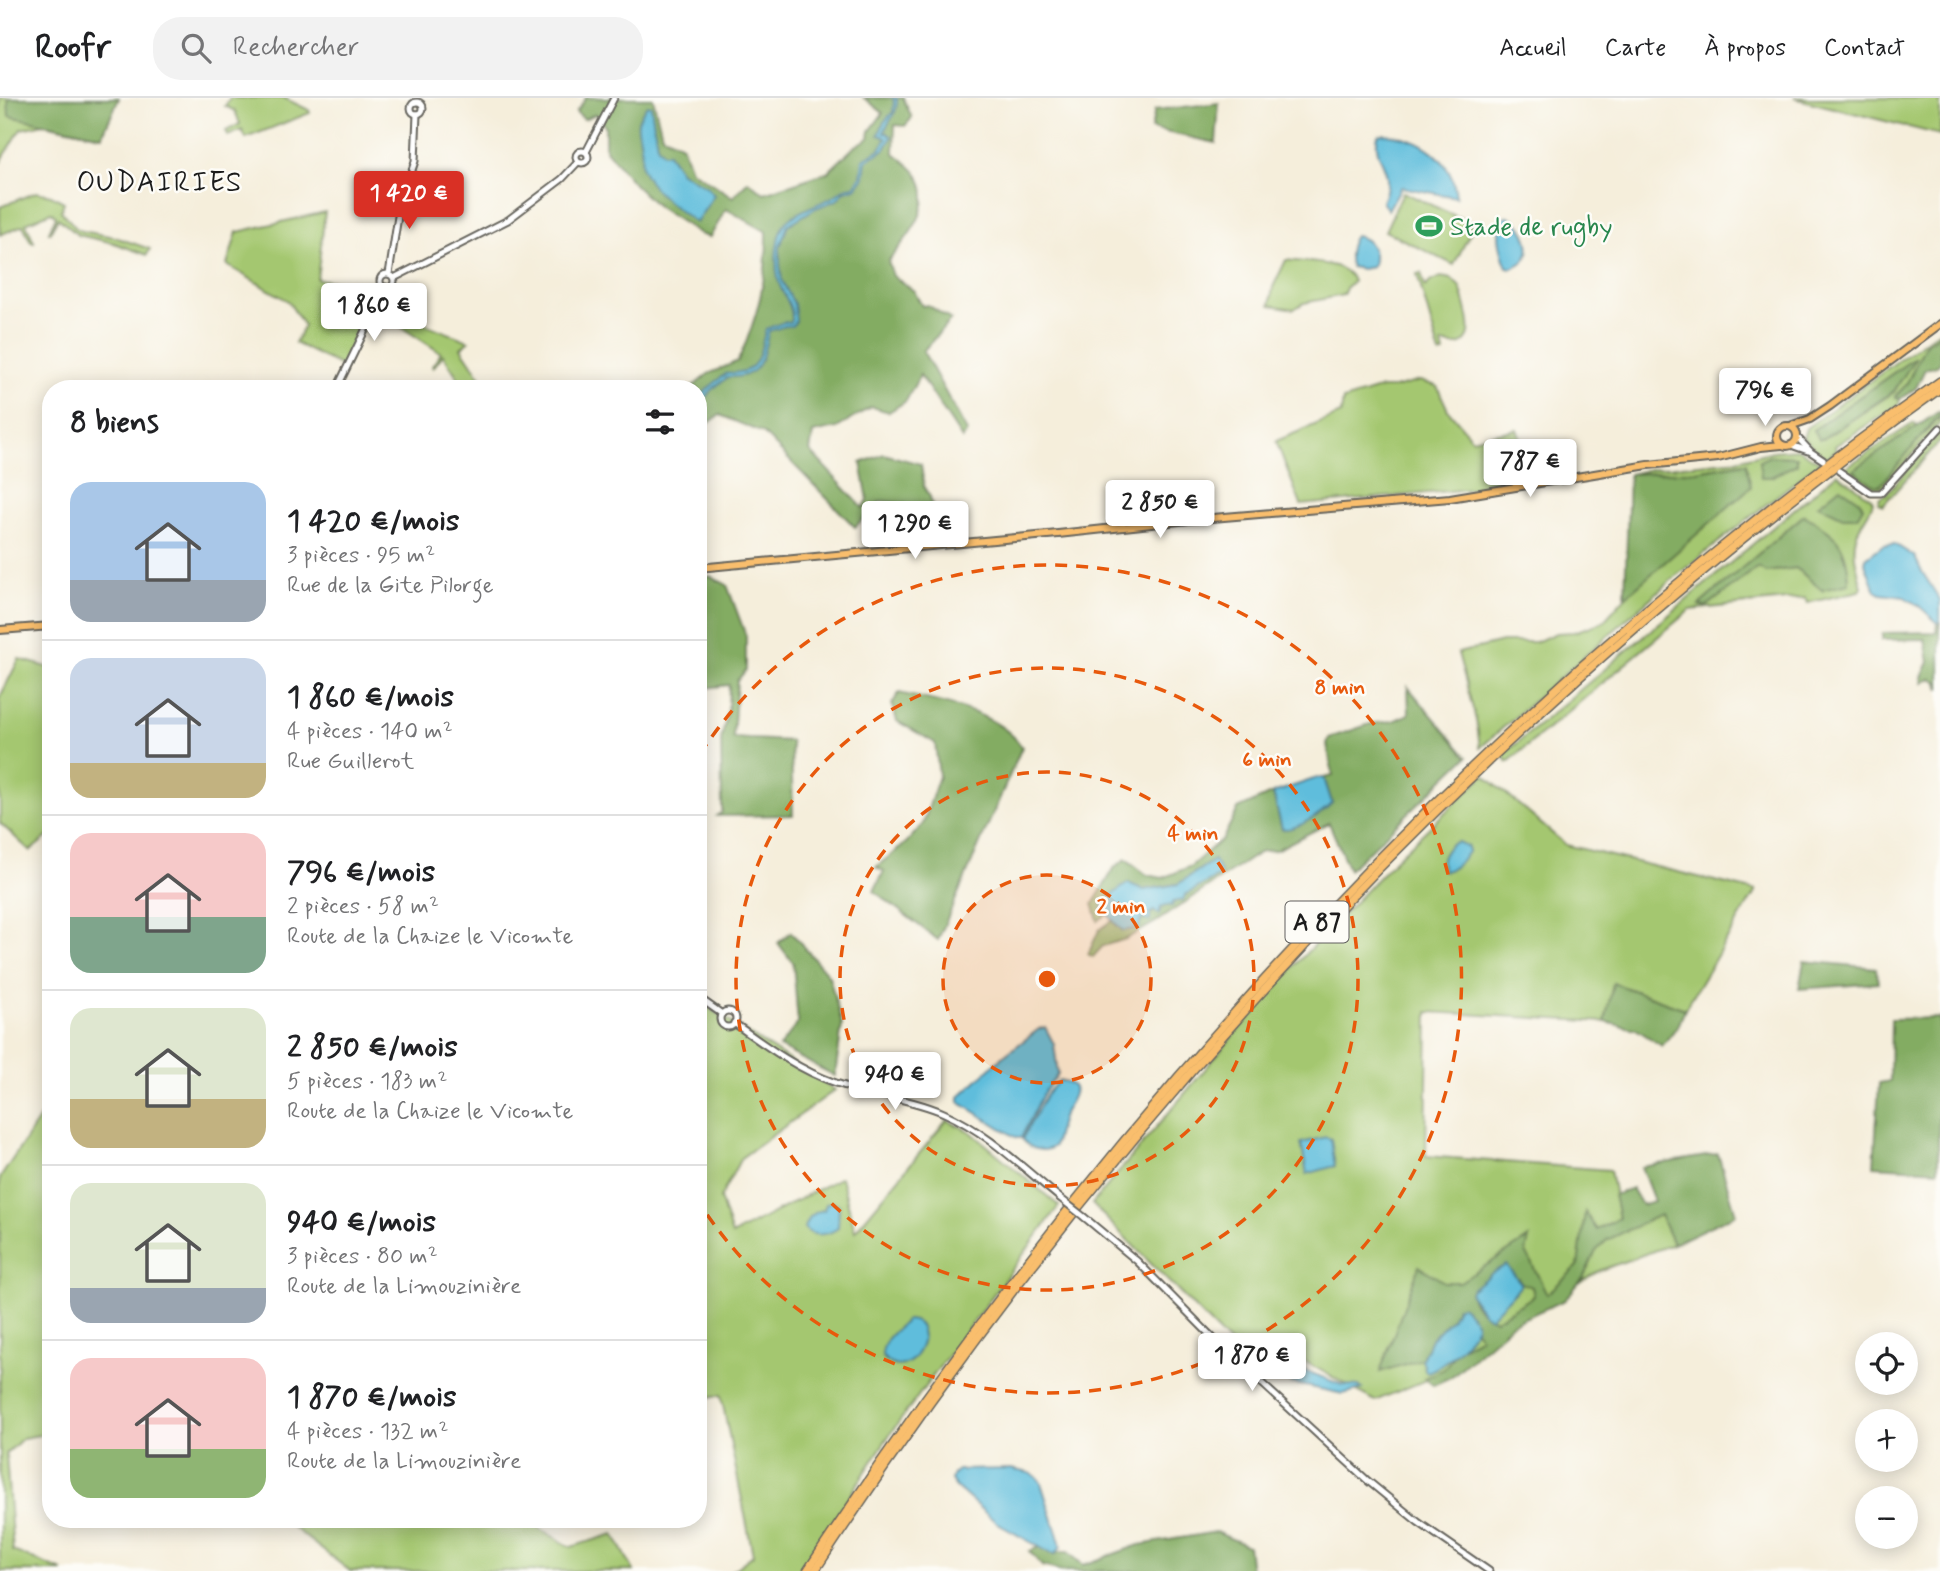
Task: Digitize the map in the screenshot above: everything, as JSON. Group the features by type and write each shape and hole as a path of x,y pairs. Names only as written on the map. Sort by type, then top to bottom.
{"highway":[{"name":"A 87","path":"807,1571 944,1371 1059,1219 1210,1038 1331,907 1475,763 1642,613 1798,487 1940,382"},
{"name":"A 87","path":"815,1571 924,1411 1056,1233 1186,1076 1328,919 1466,781 1620,640 1766,520 1940,389"}],"main road":[{"path":"707,567 1469,496 1638,466 1729,457 1761,447 1791,445 1810,419 1940,324"},
{"path":"1761,447 1782,427 1810,419"},
{"path":"1790,426 1797,436"},
{"path":"1777,433 1782,445"},
{"path":"0,630 42,627"}],"street":[{"path":"386,287 382,285 381,278 391,276 508,220 562,179 578,162 586,161 586,152 614,98"},
{"path":"341,380 386,287 392,285 399,210 415,161 417,114 423,109 417,100"},
{"path":"1839,471 1871,493 1881,493 1940,428"},
{"path":"1797,436 1811,452"},
{"path":"1791,445 1811,452 1823,460"},
{"path":"707,1003 722,1014"},
{"path":"728,1011 732,1013 735,1016 734,1023 730,1026 724,1025 720,1020 722,1014 728,1011"},
{"path":"734,1023 769,1048 817,1076 932,1108 952,1117 981,1136 1138,1261 1216,1342 1368,1481 1418,1522 1489,1571"}],"green space":[{"path":"0,98 119,98 102,136 44,124 21,129 0,163"},
{"path":"8,98 119,98 102,136 9,116"},
{"path":"230,98 284,98 310,113 246,138 242,130 228,136 226,131 240,124 235,111 225,106"},
{"path":"586,98 653,98 662,135 682,145 691,170 733,197 748,181 764,193 828,172 854,147 869,138 870,131 883,113 864,98 903,98 912,118 905,126 895,125 894,153 918,175 924,198 922,210 911,232 888,261 893,276 914,291 922,306 928,305 951,320 923,351 967,432 962,439 920,375 906,401 889,412 871,407 837,428 813,433 810,451 863,508 868,500 861,463 884,454 921,464 924,487 935,515 956,520 957,532 928,534 905,504 881,501 855,527 763,433 720,415 707,424 707,380 701,380 738,361 760,298 767,232 726,209 710,237 702,235 658,207 635,185 605,149 605,126 596,114 584,119 576,112"},
{"path":"1794,98 1940,98 1940,135"},
{"path":"1219,103 1216,143 1151,129 1155,110"},
{"path":"36,192 51,195 64,202 61,211 76,228 150,249 147,255 114,243 78,235 58,218 49,232 56,216 51,212 26,223 34,242 31,242 23,225 0,235 0,207"},
{"name":"Stade de rugby","path":"1403,192 1471,223 1472,229 1454,265 1385,231"},
{"path":"325,212 317,279 380,288 343,367 295,343 304,326 288,301 227,265 237,232"},
{"path":"1286,260 1335,266 1350,275 1353,282 1347,286 1343,295 1304,303 1294,309 1270,305 1273,287"},
{"path":"1421,273 1425,287 1441,277 1452,279 1460,287 1466,306 1468,336 1464,343 1442,343 1444,353 1440,355 1417,274"},
{"path":"390,290 422,323 469,341 461,348 483,380 460,380 443,355 433,368 441,353 380,313"},
{"path":"1940,330 1940,334 1926,343 1906,385 1895,396 1900,399 1899,404 1835,446 1836,450 1826,458 1803,438 1806,428","holes":["1914,358 1894,392 1823,439 1813,430"]},
{"path":"1940,334 1940,361 1937,366 1925,369 1916,388 1900,399 1895,397 1906,385 1926,343"},
{"path":"1916,357 1894,391 1819,439 1813,430"},
{"path":"1420,381 1437,386 1448,410 1472,439 1517,429 1532,473 1471,489 1301,505 1276,441 1341,414 1343,400 1382,388 1394,388"},
{"path":"1940,411 1940,417 1881,485 1875,486 1853,470"},
{"path":"1940,417 1940,423 1885,486 1878,490 1871,489 1843,469 1914,423 1917,427 1854,470 1921,437"},
{"path":"1940,432 1940,441 1883,505 1878,503 1880,497 1886,494"},
{"path":"1797,449 1820,462 1677,575 1480,748 1477,724 1458,653 1502,642 1536,642 1556,633 1574,632 1603,622 1745,463 1696,471 1629,474"},
{"path":"1770,456 1797,457 1797,464 1771,477 1761,477 1759,461"},
{"path":"1746,463 1751,487 1625,597 1629,474 1696,471"},
{"path":"1837,473 1871,498 1872,506 1855,542 1855,557 1862,587 1860,591 1807,603 1805,598 1690,610 1508,762 1503,755","holes":["1804,515 1822,590 1796,568 1767,572 1758,566 1706,607 1699,605"]},
{"path":"1840,487 1860,501 1863,507 1857,517 1843,517 1818,505"},
{"path":"1804,515 1824,528 1838,542 1846,559 1849,584 1822,590 1796,568 1766,572 1758,567 1706,607 1699,605"},
{"path":"707,577 727,585 746,636 746,670 737,681 733,738 791,741 793,815 717,816 722,812 721,740 728,709 729,685 707,688"},
{"path":"1940,621 1940,690 1938,682 1932,678 1923,683 1922,677 1929,662 1925,639 1882,640 1883,633 1937,632"},
{"path":"19,659 42,665 42,841 30,851 0,823 0,697"},
{"path":"1408,687 1467,757 1349,870 1329,823 1276,850 1262,851 1156,922 1126,939 1103,946 1093,957 1088,954 1099,930 1112,921 1123,931 1133,928 1149,914 1217,877 1144,890 1103,910 1106,915 1098,921 1093,904 1115,867 1126,859 1147,875 1163,878 1191,866 1223,838 1238,809 1273,793 1282,829 1332,803 1324,778 1333,776 1327,744 1329,738 1370,724 1393,721 1409,714"},
{"path":"899,693 983,716 1011,735 1022,747 938,940 874,891 884,871 876,867 907,842 923,824 939,776 935,743 897,721 892,704"},
{"path":"1484,775 1566,845 1756,891 1685,1009 1613,983 1605,1022 1428,1012 1426,1156 1610,1170 1619,1218 1660,1215 1673,1244 1601,1270 1529,1309 1453,1369 1375,1401 1272,1343 1250,1364 1092,1204 1274,987 1395,860"},
{"path":"791,932 829,976 842,1025 835,1076 779,1047 798,1023 793,963 778,943"},
{"path":"1804,961 1876,968 1878,983 1799,989"},
{"path":"1613,983 1685,1009 1679,1024 1662,1046 1636,1029 1605,1022"},
{"path":"707,1007 835,1090 741,1158 720,1198 732,1235 841,1177 855,1231 947,1120 971,1132 1059,1206 890,1434 801,1571 732,1571 753,1555 721,1395 707,1399"},
{"path":"1940,1018 1938,1170 1874,1166 1879,1083 1890,1081 1891,1019"},
{"path":"42,1115 42,1435 23,1438 6,1454 13,1551 63,1571 0,1571 0,1178"},
{"path":"1718,1154 1736,1214 1673,1244 1660,1215 1607,1240 1596,1251 1583,1278 1565,1300 1513,1323 1451,1377 1433,1385 1424,1378 1444,1369 1458,1349 1481,1337 1474,1329 1476,1323 1457,1307 1451,1319 1431,1339 1422,1359 1380,1372 1419,1266 1444,1282 1460,1282 1529,1238 1526,1252 1547,1294 1578,1266 1585,1212 1597,1230 1619,1218 1614,1195 1632,1188 1642,1205 1654,1201 1641,1167","holes":["1519,1278 1521,1283 1532,1287 1534,1296 1495,1320 1482,1312 1472,1300 1471,1290"]},
{"path":"294,1528 538,1528 571,1547 614,1534 634,1571 350,1571"},
{"path":"1216,1532 1248,1546 1251,1571 1063,1571 1042,1566 1029,1551 1039,1547 1054,1555 1068,1552 1083,1565 1139,1545"}],"water":[{"path":"891,98 897,98 895,113 884,133 887,132 892,137 885,149 866,161 864,177 856,188 845,191 837,200 816,208 788,225 780,247 780,264 782,281 794,304 796,321 792,326 769,331 762,358 754,370 748,374 728,377 707,396 707,390 727,373 738,373 752,367 759,355 766,329 784,322 790,323 792,320 791,309 777,272 777,249 783,226 797,214 854,186 861,176 863,159 880,149 887,138 879,135 884,122 893,112 894,99"},
{"path":"647,105 651,106 657,145 663,153 668,153 681,172 707,187 714,195 696,223 658,192 642,168 638,125"},
{"path":"1378,135 1410,139 1432,152 1449,171 1456,197 1401,187 1388,210 1382,202 1387,180 1377,144"},
{"path":"1508,216 1522,228 1528,248 1524,261 1511,268 1507,267 1505,262 1499,238 1501,220"},
{"path":"1355,236 1361,237 1372,247 1372,267 1351,267 1349,252"},
{"path":"1895,544 1915,557 1940,600 1938,623 1918,605 1904,597 1881,594 1875,590 1865,563 1866,558 1883,545"},
{"path":"1324,778 1332,803 1302,824 1282,829 1273,793"},
{"path":"1458,842 1468,847 1468,852 1454,867 1444,871 1444,854 1451,844"},
{"path":"1214,860 1221,873 1217,877 1185,895 1183,900 1173,902 1172,906 1161,907 1159,914 1154,911 1150,913 1150,920 1143,918 1139,928 1123,931 1103,910 1104,901 1128,883 1144,890 1178,884"},
{"path":"1045,1027 1054,1044 1058,1074 1043,1094 1021,1138 1017,1138 959,1102 959,1097 1001,1058"},
{"path":"1059,1080 1073,1086 1074,1095 1062,1118 1054,1146 1046,1150 1037,1149 1022,1139 1046,1095"},
{"path":"1326,1137 1331,1139 1335,1166 1307,1174 1301,1143"},
{"path":"832,1202 839,1205 838,1228 821,1234 807,1231 804,1228 811,1216 824,1210 826,1204"},
{"path":"1506,1265 1521,1283 1490,1318 1470,1294 1471,1290"},
{"path":"1461,1306 1474,1318 1475,1329 1456,1352 1439,1366 1426,1372 1422,1359 1431,1339 1451,1319 1457,1307"},
{"path":"906,1320 917,1323 922,1330 919,1351 912,1360 903,1365 893,1364 882,1356 884,1345"},
{"path":"1296,1367 1342,1385 1359,1386 1362,1389 1343,1394 1291,1383 1289,1381"},
{"path":"1011,1469 1032,1474 1041,1483 1061,1547 1054,1555 998,1524 951,1480 958,1470"}],"place":[{"name":"Stade de rugby","path":"1429,226"}],"district":[{"name":"OUDAIRIES","path":"160,181"}]}
